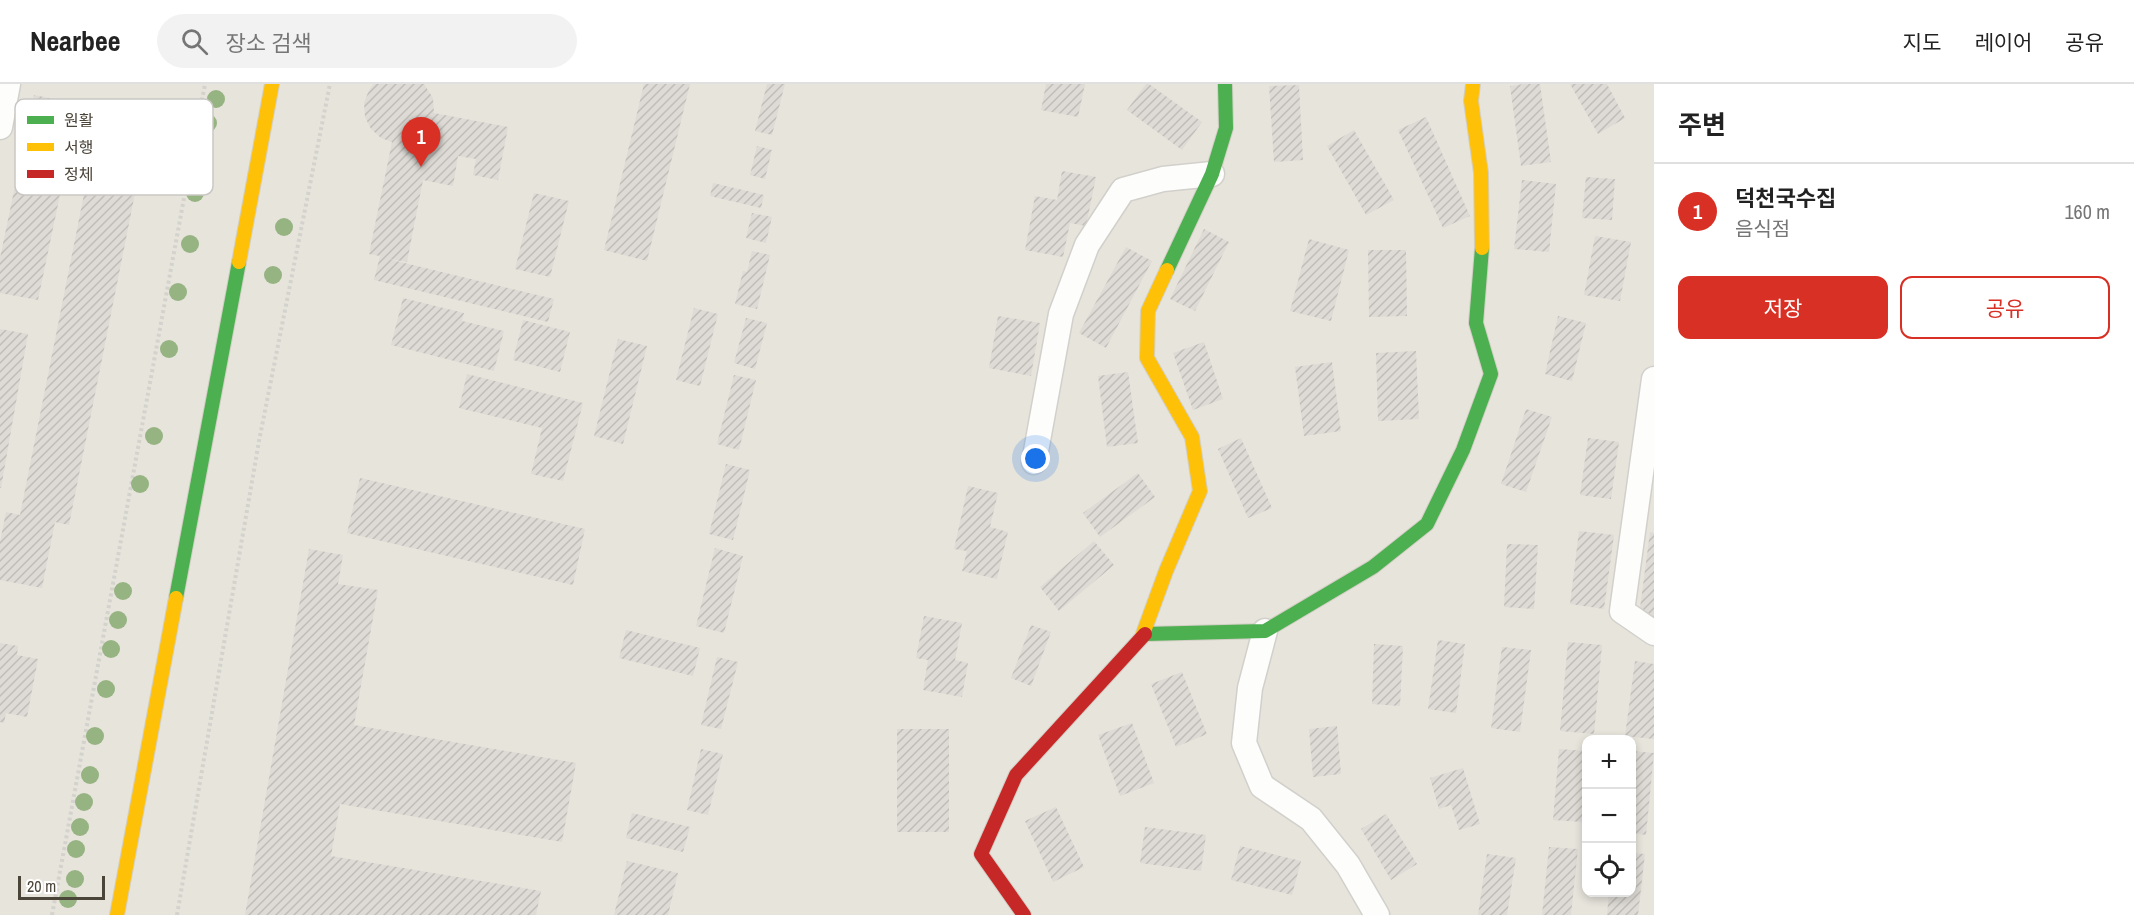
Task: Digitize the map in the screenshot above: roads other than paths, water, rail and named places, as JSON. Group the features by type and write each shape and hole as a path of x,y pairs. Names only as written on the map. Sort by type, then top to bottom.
{"street":[{"path":"0,127 8,84"},
{"path":"117,915 272,84"},
{"path":"1024,915 981,854 1016,775 1143,634 1200,491 1192,437 1147,358 1148,311 1212,174 1226,128 1225,84"},
{"path":"1143,634 1265,631 1373,567 1427,524 1463,450 1491,374 1476,323 1482,245 1481,173 1471,101 1473,84"},
{"path":"1034,462 1061,314 1088,245 1123,190 1163,179 1212,174"},
{"path":"1654,379 1622,611 1654,633"},
{"path":"1265,631 1250,688 1244,743 1262,786 1311,819 1348,865 1377,915"}],"place":[{"name":"덕천국수집","path":"421,167"}]}
